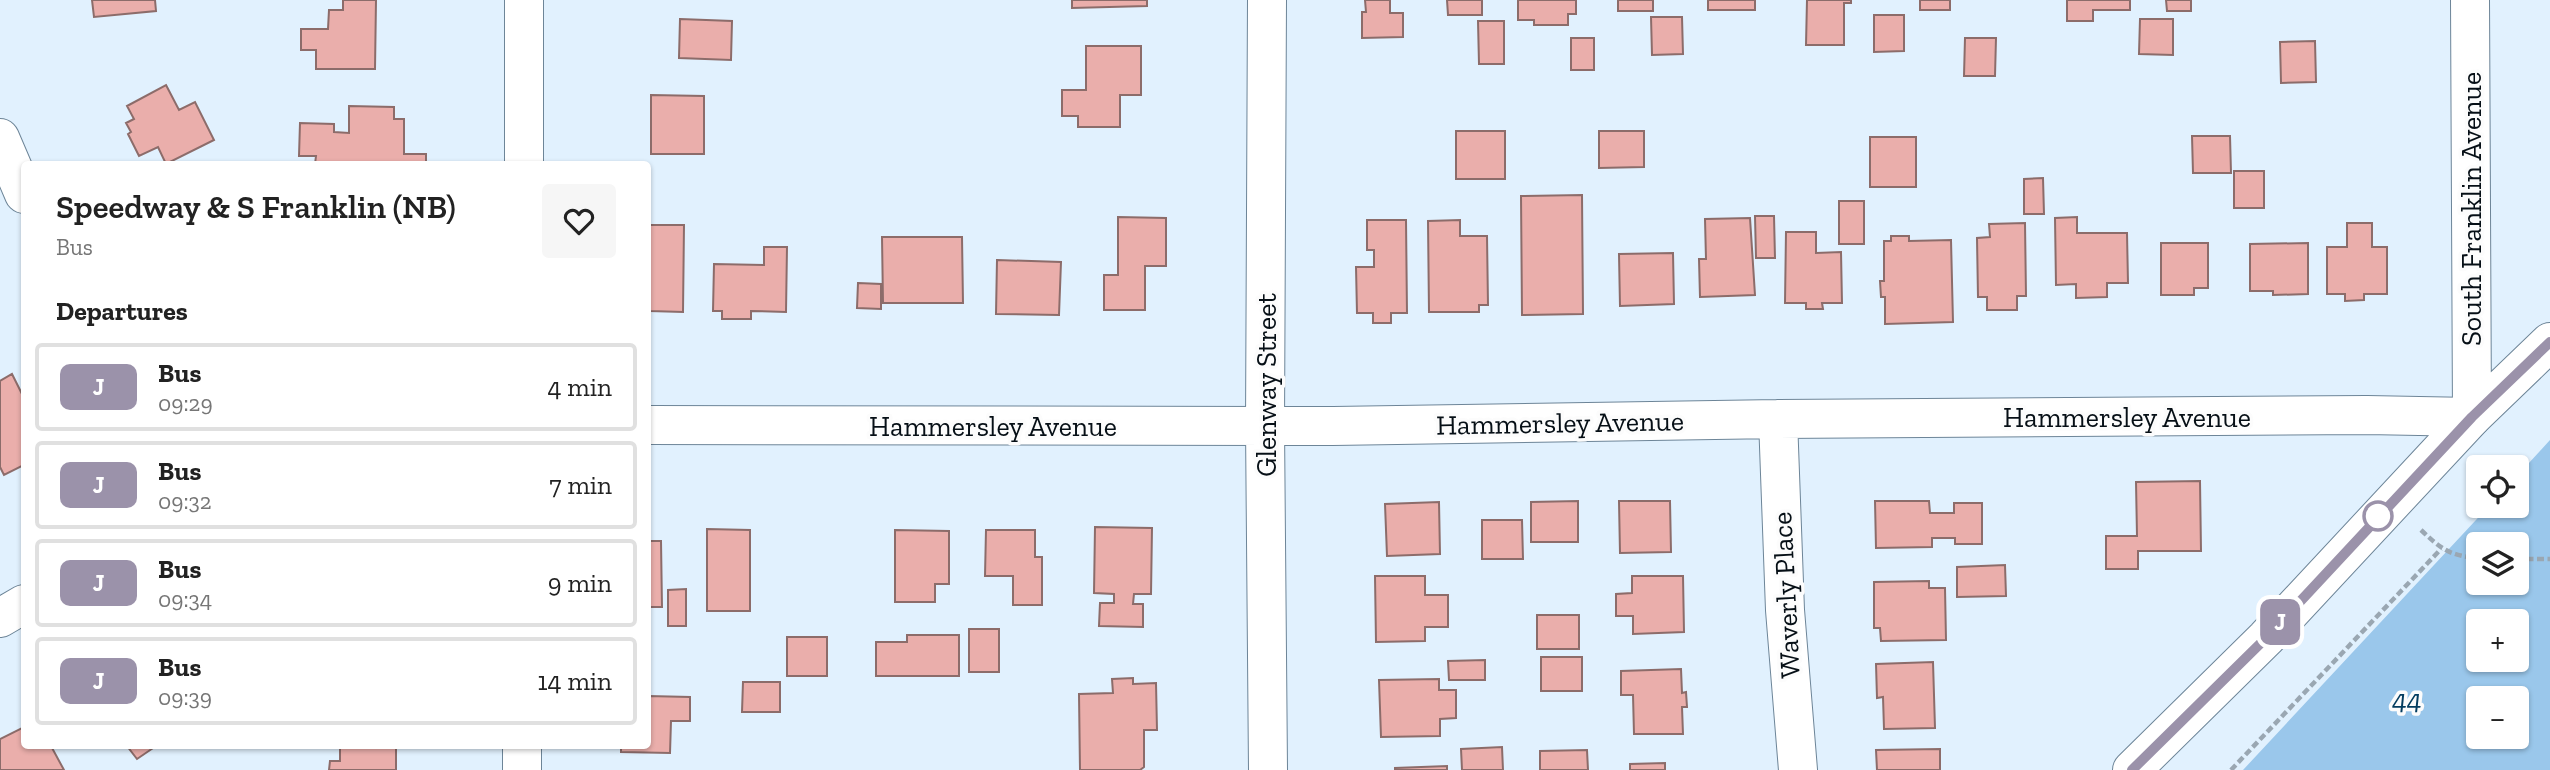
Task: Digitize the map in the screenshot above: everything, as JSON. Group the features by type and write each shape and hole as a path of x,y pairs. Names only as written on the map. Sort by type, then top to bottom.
{"street":[{"path":"524,0 524,161"},
{"name":"Glenway Street","path":"1267,0 1265,426 1268,770"},
{"name":"South Franklin Avenue","path":"2470,0 2472,417"},
{"path":"0,138 21,187"},
{"path":"2132,770 2266,638 2472,417 2550,342"},
{"name":"Hammersley Avenue","path":"651,425 1265,426 1778,419 2354,415 2472,417"},
{"name":"Waverly Place","path":"1778,419 1785,610 1798,770"},
{"path":"0,618 21,606"},
{"path":"522,749 522,770"}],"path":[{"path":"2421,530 2441,549 2466,557"},
{"path":"2231,770 2441,549"},
{"path":"2529,559 2550,559"}],"green space":[{"name":"44","path":"2550,440 2550,770 2243,770 2478,518 2529,518 2529,463"}],"building":[{"path":"92,0 155,0 156,11 94,17"},
{"path":"343,0 376,0 375,69 316,69 316,50 301,50 301,29 328,29 329,10 343,10"},
{"path":"1072,0 1147,0 1147,6 1072,8"},
{"path":"1365,0 1390,0 1390,13 1403,13 1403,37 1362,38"},
{"path":"1447,0 1482,0 1482,15 1448,15"},
{"path":"1518,0 1576,0 1576,14 1568,14 1568,25 1534,25 1534,20 1518,20"},
{"path":"1618,0 1653,0 1653,11 1618,11"},
{"path":"1708,0 1755,0 1755,10 1708,10"},
{"path":"1807,0 1851,0 1851,3 1844,3 1844,45 1806,45"},
{"path":"1920,0 1950,0 1950,10 1920,10"},
{"path":"2067,0 2130,0 2130,10 2093,10 2093,21 2067,21"},
{"path":"2166,0 2191,0 2191,11 2167,11"},
{"path":"1874,15 1904,15 1904,51 1874,52"},
{"path":"1651,17 1682,17 1683,54 1652,55"},
{"path":"680,19 732,21 731,60 679,58"},
{"path":"2140,19 2173,19 2173,55 2139,54"},
{"path":"1478,21 1504,21 1504,64 1479,64"},
{"path":"1571,38 1594,38 1594,70 1571,70"},
{"path":"1965,38 1996,38 1995,76 1964,76"},
{"path":"2315,41 2316,82 2281,83 2280,42"},
{"path":"1086,46 1141,46 1141,95 1120,95 1120,127 1078,127 1078,116 1062,116 1062,90 1086,90"},
{"path":"166,85 179,110 195,102 214,140 172,161 165,161 158,147 139,156 128,134 131,132 126,123 134,119 127,106"},
{"path":"651,95 704,96 704,154 651,154"},
{"path":"349,106 394,107 394,119 404,119 404,154 426,154 426,161 315,161 316,156 299,156 300,123 334,124 334,132 349,133"},
{"path":"1456,131 1505,131 1505,179 1456,179"},
{"path":"1599,131 1644,131 1644,167 1599,168"},
{"path":"2192,136 2230,136 2231,173 2193,173"},
{"path":"1870,137 1916,137 1916,187 1870,187"},
{"path":"2234,171 2264,171 2264,208 2234,208"},
{"path":"2043,178 2044,214 2024,214 2024,179"},
{"path":"1582,195 1583,314 1522,315 1521,196"},
{"path":"1839,201 1864,201 1864,244 1839,244"},
{"path":"1755,216 1774,216 1775,258 1756,258"},
{"path":"1118,217 1166,218 1166,266 1145,266 1145,310 1104,310 1104,275 1118,275"},
{"path":"2077,217 2077,233 2127,233 2128,283 2107,283 2107,297 2076,298 2076,284 2056,285 2055,218"},
{"path":"1750,218 1755,295 1700,297 1699,259 1706,259 1705,219"},
{"path":"1367,220 1406,220 1407,313 1391,313 1391,323 1373,323 1373,313 1357,313 1356,267 1374,267 1374,250 1367,250"},
{"path":"1460,220 1460,236 1487,236 1488,305 1479,305 1479,312 1429,312 1428,221"},
{"path":"2025,223 2026,296 2017,296 2017,310 1987,310 1987,297 1978,297 1977,238 1990,237 1989,224"},
{"path":"2347,223 2372,223 2372,247 2387,247 2387,294 2364,294 2364,300 2345,301 2345,294 2327,294 2327,247 2347,247"},
{"path":"651,225 684,225 683,312 651,311"},
{"path":"1786,232 1816,232 1816,253 1841,252 1842,303 1822,303 1823,309 1806,309 1806,303 1785,303"},
{"path":"1891,236 1909,236 1909,241 1951,240 1953,322 1885,324 1885,297 1881,297 1880,281 1884,281 1884,241 1891,241"},
{"path":"882,237 962,237 963,303 883,303"},
{"path":"2161,243 2208,243 2208,288 2194,288 2194,295 2161,295"},
{"path":"2308,243 2308,294 2273,295 2273,291 2250,291 2250,244"},
{"path":"764,247 787,247 786,312 751,311 751,319 722,319 722,311 713,311 714,264 764,265"},
{"path":"1673,253 1674,304 1620,306 1619,254"},
{"path":"997,260 1061,262 1059,315 996,314"},
{"path":"858,283 881,284 881,309 857,308"},
{"path":"12,374 21,392 21,466 4,475 0,467 0,381"},
{"path":"2200,481 2201,551 2138,551 2138,569 2106,569 2106,536 2137,536 2136,482"},
{"path":"1578,501 1578,542 1531,542 1531,502"},
{"path":"1619,501 1670,501 1671,552 1620,553"},
{"path":"1875,501 1929,501 1930,513 1954,513 1954,503 1982,503 1982,544 1955,544 1955,538 1932,538 1932,547 1876,548"},
{"path":"1439,502 1440,554 1387,556 1385,504"},
{"path":"1482,520 1522,520 1523,559 1482,559"},
{"path":"1095,527 1152,528 1151,594 1134,594 1133,604 1143,604 1143,627 1099,626 1100,603 1114,603 1114,594 1094,593"},
{"path":"707,529 750,530 750,611 707,611"},
{"path":"895,530 949,531 949,584 935,584 935,602 895,602"},
{"path":"986,530 1035,530 1035,557 1042,557 1042,605 1013,605 1013,576 985,576"},
{"path":"651,541 661,541 662,607 651,607"},
{"path":"2005,565 2006,596 1957,597 1957,567"},
{"path":"1375,576 1425,576 1425,595 1448,595 1448,627 1425,627 1425,641 1376,642"},
{"path":"1632,576 1683,576 1684,632 1633,634 1633,616 1616,616 1616,594 1632,593"},
{"path":"1929,581 1929,588 1945,588 1946,640 1881,641 1880,628 1874,628 1874,582"},
{"path":"686,589 686,626 668,626 668,590"},
{"path":"1537,615 1579,615 1579,649 1537,649"},
{"path":"969,629 999,629 999,672 969,672"},
{"path":"907,635 959,635 959,676 876,676 876,642 907,642"},
{"path":"787,637 827,637 827,676 787,676"},
{"path":"1541,657 1582,657 1582,691 1541,691"},
{"path":"1485,660 1485,680 1449,680 1448,661"},
{"path":"1933,662 1935,728 1884,729 1883,697 1877,698 1876,664"},
{"path":"1681,669 1682,693 1686,692 1687,707 1682,707 1683,734 1634,734 1633,695 1621,695 1621,671"},
{"path":"1133,678 1133,684 1156,683 1157,730 1144,730 1144,767 1140,770 1080,770 1079,694 1113,693 1112,679"},
{"path":"1439,679 1439,690 1456,690 1456,718 1440,719 1440,736 1381,737 1379,680"},
{"path":"743,682 780,682 780,712 742,712"},
{"path":"651,696 690,697 690,721 671,721 670,753 621,752 621,749 651,749"},
{"path":"21,728 21,749 53,749 64,770 0,770 0,739"},
{"path":"1502,747 1503,770 1462,770 1461,749"},
{"path":"129,749 152,749 137,759"},
{"path":"340,749 396,749 396,770 329,770 330,761 340,761"},
{"path":"1940,749 1940,770 1877,770 1876,750"},
{"path":"1587,750 1588,770 1540,770 1540,751"},
{"path":"1665,763 1665,770 1630,770 1630,764"},
{"path":"1447,766 1447,770 1395,770 1395,768"}],"bus line":[{"name":"J","path":"2132,770 2266,638 2390,502 2472,417 2550,342"}]}
